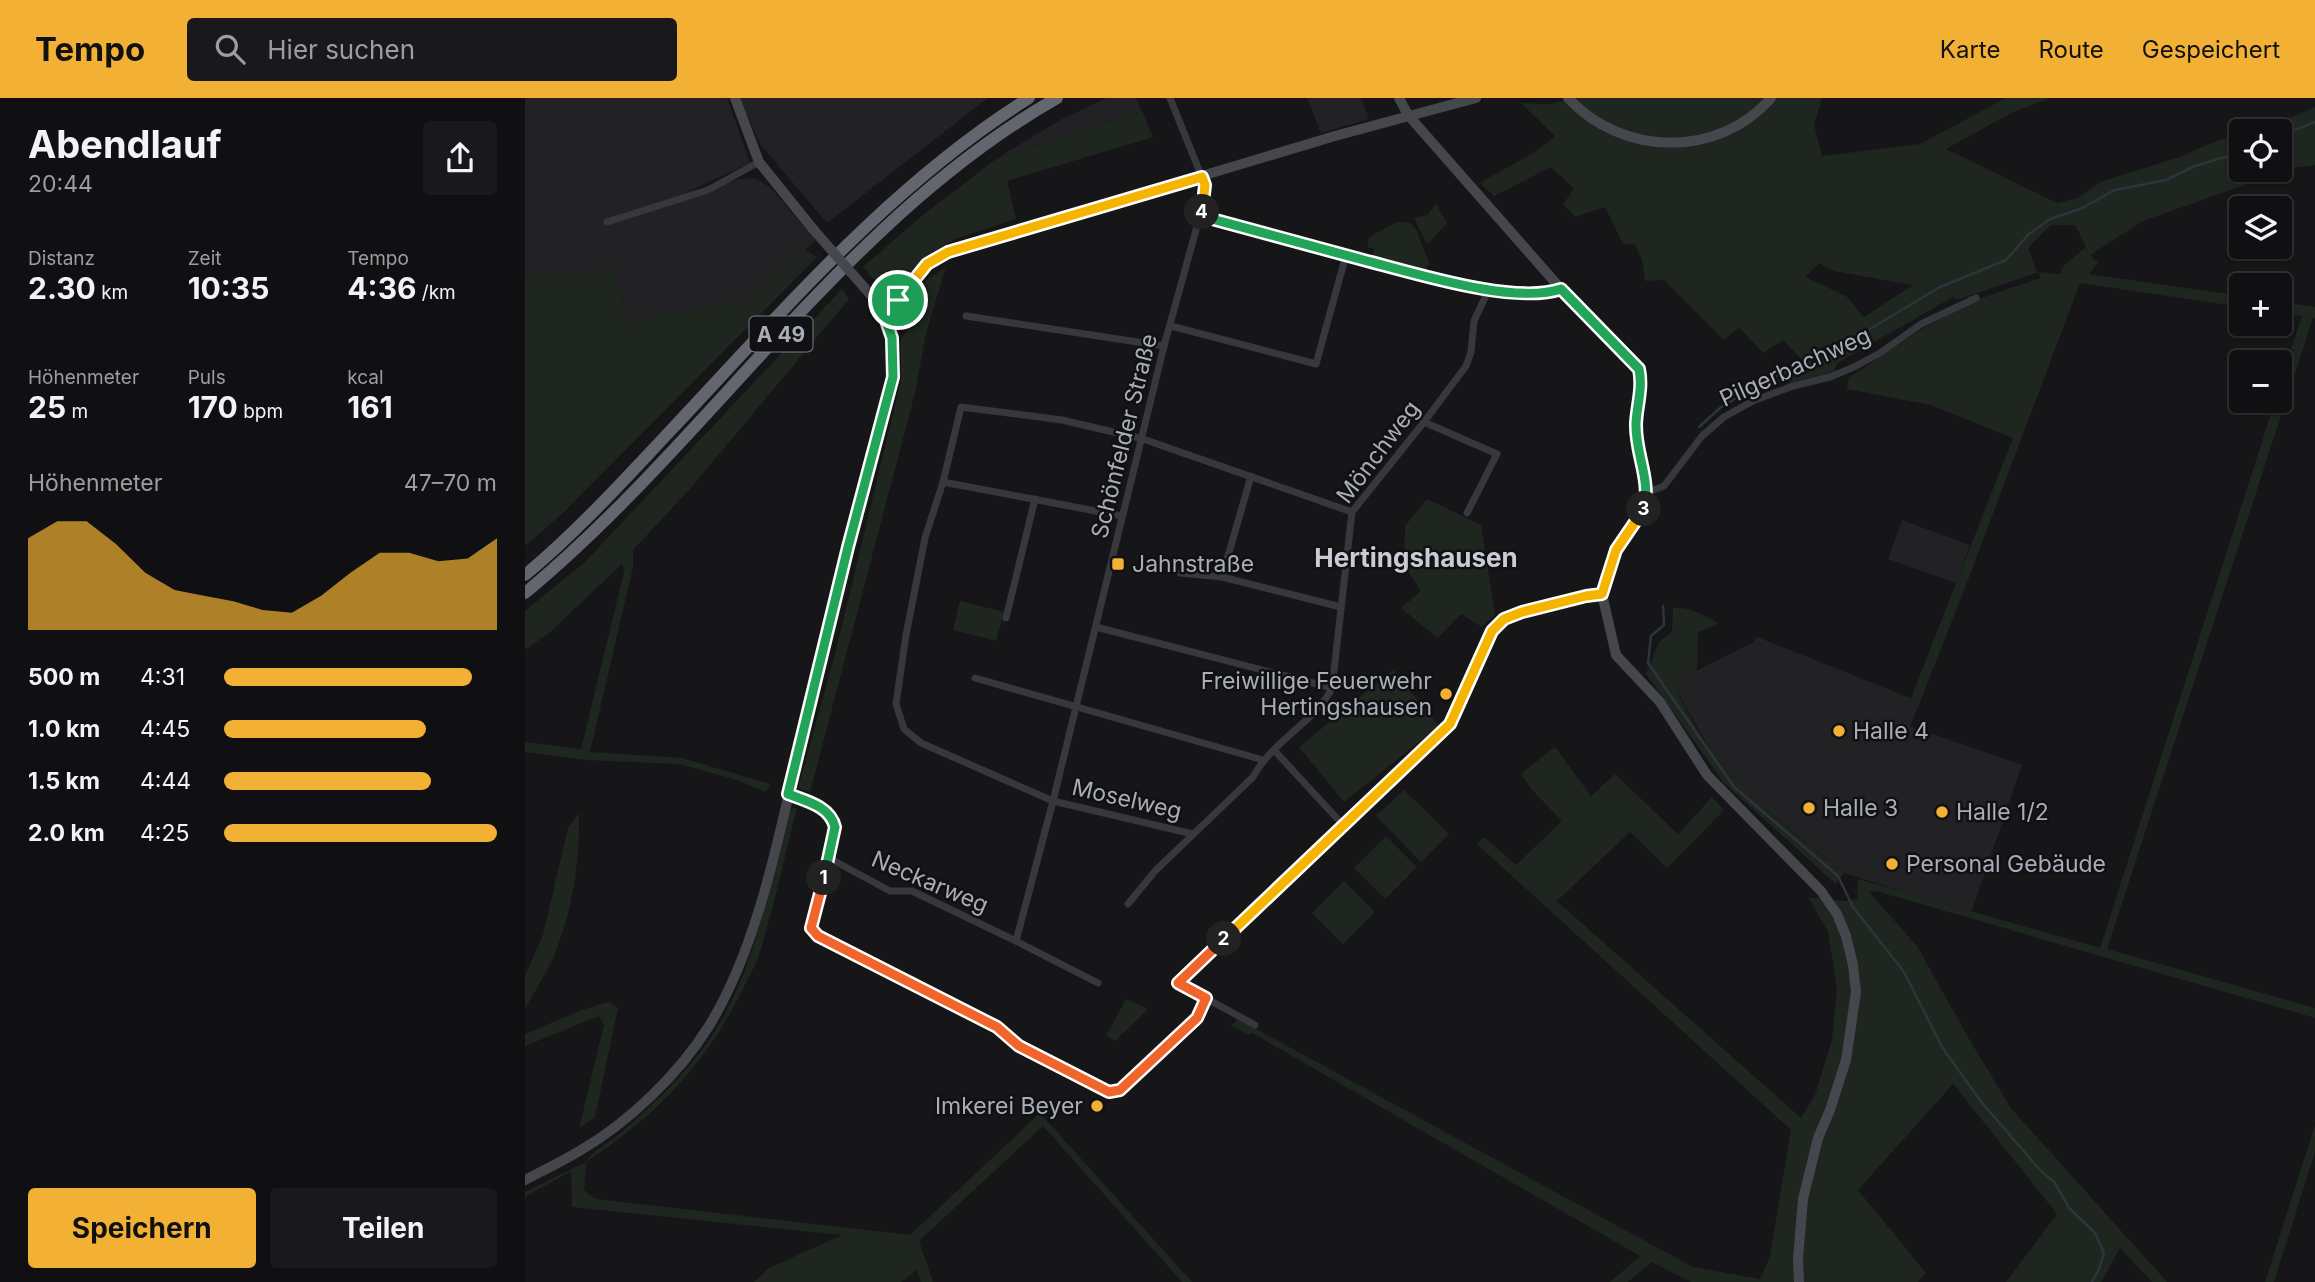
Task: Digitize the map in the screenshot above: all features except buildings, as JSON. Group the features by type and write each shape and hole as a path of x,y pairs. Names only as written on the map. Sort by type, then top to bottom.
{"highway":[{"name":"A 49","path":"525,575 624,481 808,284 903,191 1029,98"},
{"name":"A 49","path":"525,593 637,490 817,293 857,254 982,147 1057,98"}],"street":[{"path":"525,1180 582,1150 634,1112 674,1071 708,1027 739,970 788,794 848,547 893,377 892,338 883,312 759,162 736,98"},
{"path":"1170,98 1202,177"},
{"path":"1399,98 1408,115 1561,289 1639,369 1637,443 1648,492 1643,513 1616,550 1602,594 1616,654 1660,702 1707,775 1821,891 1846,936 1856,992 1846,1059 1831,1110 1818,1138 1803,1199 1798,1259 1799,1282"},
{"path":"883,312 898,300 927,264 948,252 1408,115 1476,98"},
{"path":"1568,98 1591,118 1619,133 1641,140 1677,144 1725,132 1748,120 1771,98"},
{"path":"607,222 708,190 759,162"},
{"name":"Schönfelder Straße","path":"1016,941 1053,801 1164,346 1201,216 1205,185 1202,177"},
{"path":"1201,216 1430,277 1489,289 1536,294 1561,289"},
{"path":"1171,326 1316,364 1346,255"},
{"name":"Mönchweg","path":"1332,688 1352,512 1465,366 1471,352 1474,321 1489,289"},
{"name":"Pilgerbachweg","path":"1648,492 1664,486 1702,436 1724,416 1753,401 1854,367 1880,353 1921,324 1976,298"},
{"path":"966,316 1164,346"},
{"name":"Moselweg","path":"1143,439 1062,420 961,407 943,482 925,538 896,704 904,729 921,743 1053,801 1193,834"},
{"path":"1424,422 1497,454 1467,513"},
{"path":"1143,439 1352,512"},
{"path":"1222,577 1251,476"},
{"path":"943,482 1122,516"},
{"path":"1006,618 1035,499"},
{"path":"1180,573 1222,577 1341,607"},
{"path":"1255,1025 1178,983 1450,724 1492,631 1504,619 1573,599 1602,594"},
{"path":"1096,627 1332,688 1326,701 1281,741 1263,760 1253,777 1155,871 1128,904"},
{"path":"975,678 1263,760"},
{"path":"1274,750 1343,826"},
{"path":"788,794 827,811 834,821 829,858 812,919 811,928 818,936 997,1027 1019,1046 1109,1092 1115,1092 1197,1018 1206,998"},
{"name":"Neckarweg","path":"829,858 890,891 912,891 1098,983"}],"shaded area":[{"path":"525,98 727,98 750,163 687,192 739,179 755,178 770,187 816,240 752,299 627,321 615,271 525,277"},
{"path":"739,98 988,98 827,223 760,144"},
{"path":"1106,98 1136,98 1142,111 996,159 1060,120"},
{"path":"1307,98 1361,98 1369,119 1321,133"},
{"path":"1575,98 1822,98 1814,125 1822,156 1920,144 2006,98 2051,98 2013,112 1946,149 2057,203 2077,198 2103,181 2183,156 2224,139 2229,139 2229,182 2253,182 2143,221 2090,255 2098,263 2089,274 2229,294 2229,305 2080,283 1920,702 1911,698 2013,438 1931,405 1847,389 1849,378 1920,330 1976,300 2041,278 2038,272 1957,300 1953,297 1836,364 1834,372 1789,383 1783,370 1802,360 1783,340 1763,353 1739,327 1724,340 1664,280 1645,281 1642,260 1635,244 1623,244 1605,207 1575,217 1563,204 1574,189 1551,167 1494,196 1480,183 1538,150 1555,136 1521,103 1550,104","holes":["2051,225 2075,225 2086,247 2064,265 2060,274 2037,272 2028,248","1819,263 1834,271 1913,285 1864,317 1846,296 1805,277"]},
{"path":"2315,107 2315,165 2292,168 2292,119 2287,119"},
{"path":"1142,111 1153,137 1007,181 1016,219 955,239 933,252 887,294 863,267 919,218 996,159"},
{"path":"1436,204 1447,223 1427,244 1414,218 1427,215"},
{"path":"1397,222 1410,223 1416,229 1429,263 1425,271 1372,257 1374,249 1367,247 1369,237"},
{"path":"805,250 817,257 564,512 525,546 525,277 615,271 627,321 751,299"},
{"path":"946,267 926,333 915,393 810,792 798,788 835,654 901,381 901,338 906,333 924,282"},
{"path":"842,289 849,299 689,490 633,550 633,567 590,752 682,758 771,784 766,792 737,780 679,764 586,760 525,752 525,742 581,749 624,572 622,564 550,632 525,650 525,611 585,562"},
{"path":"2292,304 2315,307 2315,318 2292,382 2291,350 2302,316 2292,315"},
{"path":"2271,413 2282,413 2107,949 2315,1008 2315,1018 1876,891 1869,892 1917,946 2011,1108 2167,1282 2152,1282 2120,1248 2101,1282 2006,1282 2057,1214 1953,1084 1858,1190 1926,1273 1918,1282 1691,1282 1652,1262 1628,1282 1610,1282 1640,1256 1252,1033 1249,1035 1231,1026 1238,1019 1693,1267 1760,1279 1770,1257 1791,1130 1477,844 1484,837 1516,865 1562,821 1533,791 1521,774 1555,747 1591,796 1615,774 1678,834 1712,797 1724,810 1667,868 1630,832 1557,901 1801,1118 1815,1095 1832,1040 1837,989 1828,932 1808,897 1843,901 1857,899 1858,879 2100,948"},
{"path":"1427,499 1481,525 1495,615 1482,627 1461,614 1438,638 1401,608 1421,591 1404,565 1405,526"},
{"path":"1902,520 1970,545 1956,583 1888,559"},
{"path":"960,601 1004,612 996,641 953,630"},
{"path":"1673,607 1692,610 1719,623 1698,632 1697,670 1672,683 1696,728 1742,787 1844,873 1836,884 1724,783 1646,674 1659,642 1672,632"},
{"path":"1757,637 1920,702 1910,726 2022,765 1971,913 1844,873 1770,813 1739,784 1711,751 1672,683 1752,643"},
{"path":"1393,670 1439,726 1344,802 1299,747"},
{"path":"1404,790 1449,834 1421,862 1376,816"},
{"path":"797,808 758,958 728,1018 695,1066 656,1108 586,1162 669,1087 697,1056 716,1029 745,970 790,809"},
{"path":"579,813 577,866 567,918 553,958 525,1009 525,976 543,935 568,828"},
{"path":"1386,836 1417,867 1385,899 1354,868"},
{"path":"1344,881 1375,912 1343,944 1312,913"},
{"path":"1126,999 1148,1009 1115,1041 1106,1036"},
{"path":"608,1002 618,1008 595,1117 579,1128 604,1025 599,1016 525,1046 525,1034"},
{"path":"1040,1113 1192,1282 1182,1282 1043,1126 919,1241 933,1282 921,1282 917,1270 901,1282 754,1282 769,1268 842,1235 572,1207 571,1171 525,1197 525,1192 586,1162 584,1190 596,1199 910,1235"},
{"path":"2315,1125 2315,1152 2274,1282 2265,1282"}],"waterway":[{"path":"2292,131 2315,122"},
{"path":"1870,329 1940,287 2006,260 2029,234 2050,219 2080,209 2115,190 2166,180 2195,166 2229,156"},
{"path":"1699,427 1720,408 1747,391 1790,369 1824,362 1861,335"},
{"path":"1663,606 1664,625 1651,636 1648,663 1734,787 1838,876 1853,907 1904,972 1942,1047 1982,1103 2041,1171 2055,1183 2069,1208 2095,1233 2104,1253 2092,1282"}],"place":[{"name":"Jahnstraße","path":"1118,564"},
{"name":"Freiwillige Feuerwehr Hertingshausen","path":"1446,694"},
{"name":"Halle 4","path":"1839,731"},
{"name":"Halle 3","path":"1809,808"},
{"name":"Halle 1/2","path":"1942,812"},
{"name":"Personal Gebäude","path":"1892,864"},
{"name":"Imkerei Beyer","path":"1097,1106"}],"district":[{"name":"Hertingshausen","path":"1416,557"}],"route":[{"path":"1202,177 1205,185 1201,216 1475,287 1536,294 1552,293 1561,289 1639,369 1641,377 1636,423 1637,443 1648,492 1643,513 1616,550 1602,594 1522,612 1504,619 1492,631 1450,724 1178,983 1206,998 1197,1018 1115,1092 1109,1092 1019,1046 997,1027 818,936 811,928 829,858 834,821 827,811 788,794 848,547 893,377 892,338 883,312 898,300 927,264 948,252 1202,177"}]}
